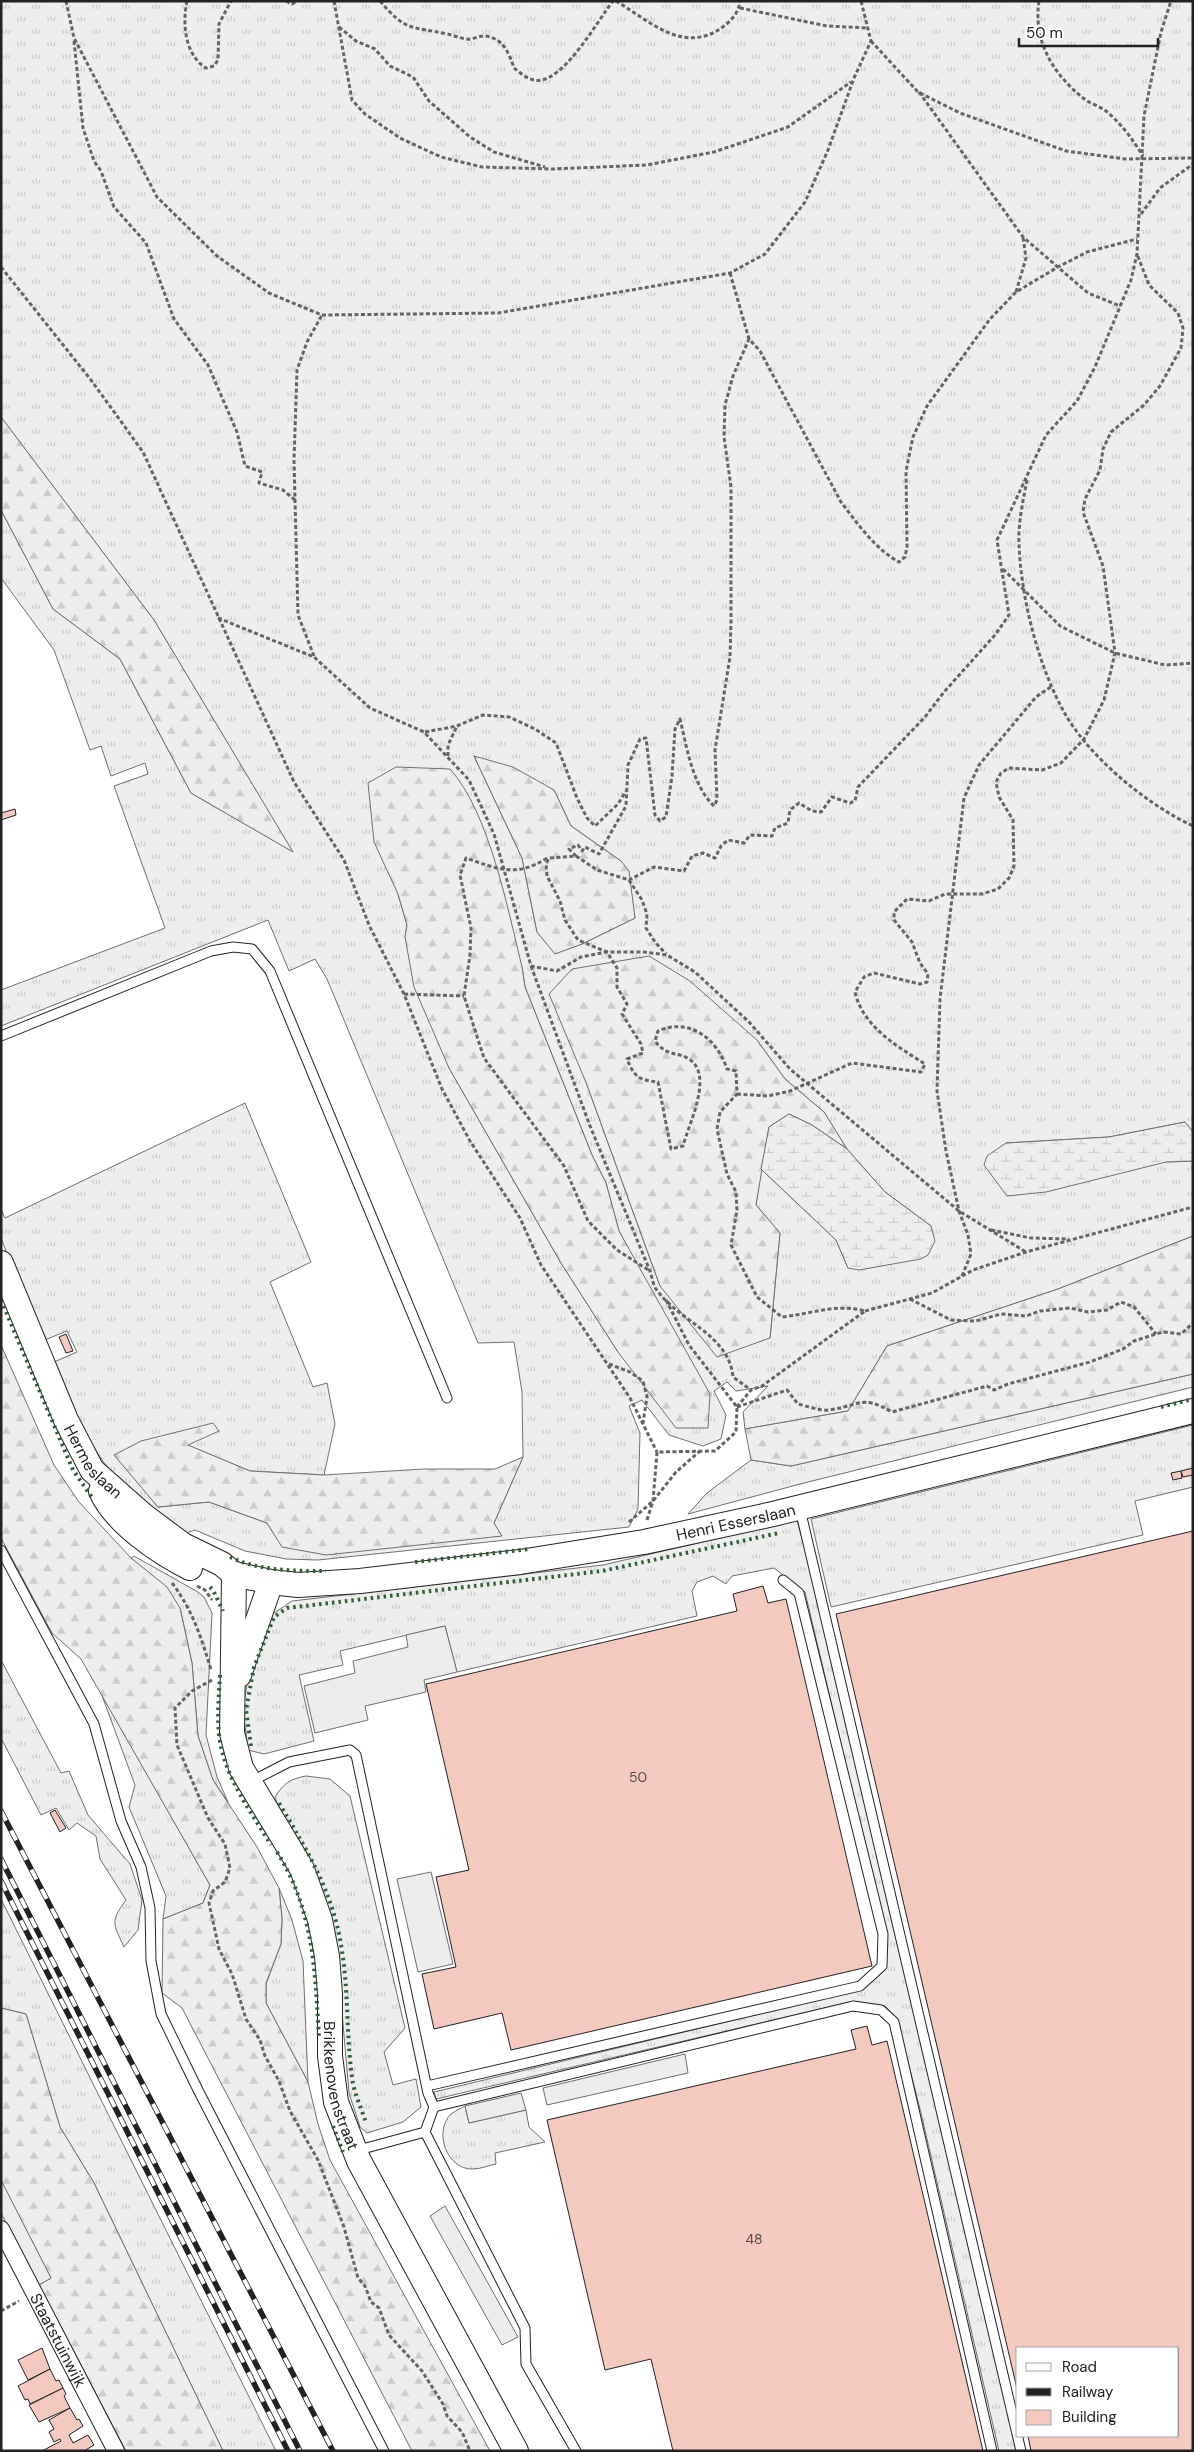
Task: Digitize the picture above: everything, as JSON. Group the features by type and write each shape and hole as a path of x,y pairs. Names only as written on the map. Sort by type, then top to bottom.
{"street":[{"name":"Hermeslaan","path":"1,1263 66,1420 103,1496 124,1522 142,1538 188,1567 214,1578 234,1574"},
{"name":"Henri Esserslaan","path":"271,1582 298,1585 360,1581 520,1562 644,1542 800,1508 1193,1411"},
{"path":"234,1574 271,1582"},
{"name":"Brikkenovenstraat","path":"234,1574 232,1733 241,1768 302,1869 320,1920 327,1956 330,1994 330,2056 336,2102 355,2152 516,2451"},
{"name":"Brikkenovenstraat","path":"231,1699 271,1582"},
{"name":"Staatstuinwijk","path":"1,2229 116,2451"}],"lane":[{"path":"1,1036 211,951 233,946 252,949 270,971 447,1398"},
{"path":"800,1508 1016,2430"},
{"path":"1,1550 94,1724 122,1821 141,1867 150,1908 152,1961 162,2014 198,2090 384,2451"},
{"path":"427,2086 860,1986 882,1966 883,1934 799,1593 783,1580"},
{"path":"250,1782 289,1762 350,1750 356,1755 427,2086 434,2107 425,2132 525,2328 526,2364 576,2451"},
{"path":"434,2107 853,2006 881,2010 894,2022 992,2451"},
{"path":"355,2152 425,2132"},
{"path":"1018,2437 1021,2451"}],"path":[{"path":"66,1 74,38 83,128 94,162 101,171 114,207 146,243 174,319 208,365 237,432 245,466 262,472 259,483 283,490 295,500"},
{"path":"187,1 184,16 186,35 193,56 198,63 206,68 214,66 218,60 219,24 232,1"},
{"path":"286,1 292,4 297,1"},
{"path":"334,1 352,100 365,114 400,138 441,157 482,167 552,168 647,165 714,152 788,127 848,86 854,78"},
{"path":"380,1 396,20 410,28 446,33 466,39 484,36 502,44 509,50 514,68 533,80 545,79 556,74 574,55 615,1 665,32 684,38 699,39 712,36 729,22 740,8 740,1"},
{"path":"861,1 871,42 918,92 1023,236 1088,293 1120,306"},
{"path":"1039,1 1036,18 1038,34 1044,50 1060,76 1083,98 1106,111 1132,139 1144,157"},
{"path":"629,880 654,867 684,872 692,856 703,853 716,858 721,846 728,840 744,842 750,835 772,836 776,828 788,823 790,810 799,803 812,812 821,812 832,797 850,803 855,801 858,787 925,717 944,692 995,635 1009,615 997,540 1046,435 1077,401 1095,367 1131,280 1137,254 1144,157 1144,116 1161,32 1171,1"},
{"path":"740,8 827,26 868,28"},
{"path":"338,27 356,41 375,49 390,66 413,77 430,102 470,137 494,152 552,168"},
{"path":"74,38 157,197 217,256 269,293 322,315 498,313 730,274 765,254 805,202 828,150 854,78 871,42"},
{"path":"918,92 960,113 1066,151 1125,159 1144,157 1193,158"},
{"path":"1139,216 1146,204 1160,188 1193,164"},
{"path":"1016,292 1026,258 1023,236"},
{"path":"730,274 749,339 760,351 841,502 858,524 888,556 899,562 905,557 907,547 906,471 913,436 927,406 990,319 1016,292 1058,267 1088,252 1137,239"},
{"path":"737,1094 768,1096 790,1091 852,1063 921,1072 924,1069 924,1064 890,1041 872,1023 858,1005 855,992 864,977 874,973 920,984 927,982 928,974 920,963 912,942 894,920 894,912 907,899 929,901 945,894 982,894 998,889 1009,878 1014,866 1013,820 999,797 996,782 1000,773 1009,768 1042,770 1061,763 1084,739 1104,700 1116,653 1104,566 1083,512 1085,499 1100,470 1103,449 1111,432 1144,405 1160,386 1173,366 1181,348 1183,328 1178,313 1149,285 1137,254"},
{"path":"1,267 91,380 143,452 294,782 344,860 369,925 404,994 427,1055 461,1124 520,1218 541,1265 630,1398 643,1423 657,1452 653,1501 646,1521"},
{"path":"314,657 298,615 295,500 297,370 307,342 322,315"},
{"path":"749,339 733,376 725,406 724,437 731,487 731,622 730,656 715,750 716,800 714,806 707,799 698,783 680,719 675,730 672,776 666,817 660,821 655,816 646,738 640,740 628,765 626,806 598,854 585,847 582,851 578,844 569,849 597,870 629,880 642,900 647,914 646,928 655,942 667,955 695,972 750,1022 790,1069 809,1083 959,1211 1026,1252"},
{"path":"1027,477 1019,544 1025,591 1032,629 1052,686 1064,712 1098,757 1126,782 1173,817 1193,826"},
{"path":"1002,568 1060,626 1116,653 1165,666 1193,663"},
{"path":"218,618 314,657 370,708 424,732 469,780 494,834 531,966 590,1126 650,1271 655,1289 689,1321 720,1344 732,1366 734,1377 752,1390"},
{"path":"962,1276 971,1254 968,1235 959,1211 946,1151 937,1091 940,999 951,894 964,798 979,765 1036,697 1052,686"},
{"path":"424,732 457,726 483,715 509,718 556,742 577,798 587,818 595,826 618,804 627,789"},
{"path":"448,757 448,745 457,726"},
{"path":"576,856 548,858 534,867 504,871 466,858 460,874 471,928 470,955 464,996 484,1058 564,1166 588,1221 618,1250 650,1271"},
{"path":"548,858 546,864 547,876 560,901 565,920 578,940 607,952 617,968 617,987 627,1004 622,1014 641,1044 643,1053 627,1058 631,1070 642,1080 658,1082 671,1149 683,1146 694,1110 700,1076 697,1066 687,1058 674,1056 660,1048 655,1041 658,1031 670,1026 681,1025 696,1030 722,1051 727,1069 736,1071 737,1094 720,1112 717,1129 727,1174 736,1192 737,1210 731,1245 756,1297 782,1317 835,1307 865,1311"},
{"path":"531,966 557,971 581,957 607,952 644,952 667,955"},
{"path":"404,994 464,996"},
{"path":"657,1452 715,1451 736,1432 737,1407 752,1390 762,1386 865,1311 932,1293 962,1276 1026,1252 1193,1207"},
{"path":"989,1229 1031,1238 1075,1239"},
{"path":"664,1298 689,1345 737,1407"},
{"path":"910,1299 951,1320 976,1320 1001,1314 1026,1316 1040,1311 1070,1308 1088,1312 1107,1310 1120,1302 1134,1307 1156,1334"},
{"path":"737,1407 787,1390 798,1404 827,1410 864,1401 877,1403 892,1412 913,1408 934,1399 987,1386 994,1390 1008,1384 1076,1366 1156,1334 1164,1332 1181,1334 1193,1323"},
{"path":"608,1364 630,1372 643,1381 646,1397 643,1423"},
{"path":"626,1523 634,1519 653,1501 676,1472 700,1451"},
{"path":"170,1581 185,1600 202,1641 213,1679 192,1691 175,1708 177,1745 208,1818 225,1844 230,1868 225,1882 213,1891 209,1903 219,1949 232,1974 246,2019 260,2040 265,2056 279,2081 290,2111 318,2160 344,2228 358,2278 365,2286 372,2302 379,2308 389,2335 422,2371 443,2404 447,2416 462,2432 470,2451"},
{"path":"1,2311 24,2298"}],"green space":[{"path":"1,1 1193,1 1193,1132 1185,1122 1109,1137 1006,1143 1166,1162 1193,1161 1193,1236 1058,1289 887,1346 848,1411 745,1429 743,1412 768,1386 736,1391 727,1382 714,1391 726,1415 721,1439 703,1446 669,1435 642,1400 629,1406 640,1433 638,1509 629,1527 318,1560 286,1559 245,1551 195,1530 189,1532 184,1538 146,1508 122,1485 102,1460 87,1436 54,1362 77,1352 67,1331 42,1341 1,1238 1,1209 5,1218 245,1103 311,1262 270,1282 313,1387 327,1383 335,1424 324,1475 250,1471 187,1445 115,1455 158,1507 209,1502 267,1523 283,1547 501,1536 494,1523 523,1457 522,1392 514,1342 478,1343 327,979 315,959 289,971 268,920 1,1026 1,990 165,928 114,786 148,774 145,763 111,776 101,746 90,750 54,650 1,578 1,510 53,609 120,659 191,793 292,851 154,620 1,417","holes":["474,756 554,790 571,826 621,861 635,918 582,944 555,953 537,932 522,858","398,894 522,967 525,987 592,1155 606,1183 619,1231 652,1293 618,1352 561,1263 449,1068 405,937 407,925","757,1040 785,1079 824,1112 847,1149 885,1192 931,1226 848,1268 836,1240 761,1169 756,1205 780,1233 770,1338 660,1286 587,1085"]},
{"path":"1,417 154,620 293,852 191,793 120,659 53,609 1,510"},
{"path":"474,756 513,767 554,790 571,826 621,861 629,871 635,918 582,944 555,954 537,932 522,858"},
{"path":"396,767 450,769 464,788 476,810 503,891 522,967 525,987 592,1155 606,1183 619,1231 710,1394 708,1428 676,1428 618,1352 561,1263 449,1068 414,987 405,937 407,925 398,894 374,842 368,783"},
{"path":"649,956 690,981 757,1040 785,1079 824,1112 847,1149 812,1125 789,1114 769,1127 756,1205 780,1233 770,1338 717,1357 660,1286 587,1085 549,994 572,969"},
{"path":"789,1114 812,1125 847,1149 885,1192 931,1226 935,1241 928,1255 921,1259 859,1270 848,1268 836,1240 761,1169 769,1127"},
{"path":"1185,1122 1193,1132 1193,1161 1166,1162 1046,1192 1007,1196 984,1165 987,1156 1006,1143 1109,1137"},
{"path":"1193,1236 1193,1374 791,1466 751,1460 745,1429 848,1411 887,1346 1058,1289"},
{"path":"1,1345 54,1465 79,1502 131,1558 167,1587 180,1608 192,1663 198,1736 213,1780 257,1847 279,1888 282,1919 281,1944 266,1983 266,2003 308,2082 318,2124 330,2160 490,2451 412,2451 182,2008 162,1993 163,1919 203,1903 210,1885 81,1659 52,1633 1,1538"},
{"path":"1193,1374 1193,1387 804,1483 688,1514 707,1493 751,1460 791,1466"},
{"path":"213,1423 219,1431 188,1445 250,1471 324,1475 424,1469 495,1469 523,1457 494,1523 502,1536 326,1555 282,1547 267,1523 209,1502 158,1507 114,1455 141,1441"},
{"path":"1193,1425 1193,1487 1135,1501 1143,1535 831,1607 811,1519"},
{"path":"797,1520 818,1598 1018,2451 999,2451 921,2113 897,2019 885,2006 859,2002 846,2003 436,2099 434,2092 859,1990 875,1977 883,1967 886,1954 886,1934 805,1592 774,1568 732,1576 726,1584 713,1576 697,1582 692,1591 697,1616 457,1672 445,1626 340,1651 343,1665 299,1675 314,1741 264,1754 248,1750 243,1709 250,1666 271,1615 292,1601 603,1565"},
{"path":"134,1556 198,1592 204,1597 212,1613 206,1735 217,1777 228,1802 213,1780 198,1736 192,1663 180,1608 131,1558"},
{"path":"1,1660 61,1773 69,1771 88,1815 130,1864 142,1900 138,1930 124,1947 117,1933 115,1918 126,1900 100,1859 96,1836 77,1823 69,1830 56,1808 41,1815 1,1738"},
{"path":"101,1693 210,1885 203,1903 163,1919 166,1896 129,1807 135,1785"},
{"path":"306,1776 330,1779 350,1796 405,2028 384,2052 393,2085 416,2079 421,2107 403,2122 367,2133 360,2127 349,2093 340,1989 275,1797 288,1782"},
{"path":"279,1888 292,1920 303,1961 308,2082 266,2003 266,1984 281,1944 282,1919"},
{"path":"1,1899 276,2451 223,2451 94,2183 60,2127 26,2014 1,2008"},
{"path":"1,2008 26,2014 60,2127 94,2183 223,2451 126,2451 39,2285 51,2278 1,2181"},
{"path":"465,2106 469,2123 526,2110 529,2127 545,2142 495,2153 496,2164 476,2169 464,2168 450,2157 443,2140 443,2130 451,2114"}],"shaded area":[{"path":"445,1626 457,1672 424,1680 426,1692 365,1706 368,1720 315,1733 304,1686 355,1673 353,1661 408,1647 406,1635"},
{"path":"431,1872 453,1964 418,1972 397,1879"},
{"path":"685,2054 688,2073 547,2105 543,2088"},
{"path":"521,2093 526,2110 469,2123 465,2106"},
{"path":"1,2180 51,2278 39,2285 1,2213"},
{"path":"445,2206 518,2337 502,2345 430,2216"}],"building":[{"path":"15,809 16,815 1,820 1,813"},
{"path":"66,1334 73,1351 66,1353 59,1337"},
{"path":"1193,1468 1193,1475 1183,1477 1181,1471"},
{"path":"1181,1471 1182,1478 1173,1480 1171,1473"},
{"path":"1193,1531 1193,2451 1031,2451 1028,2437 1179,2437 1179,2347 1016,2347 1016,2384 836,1614"},
{"path":"763,1586 768,1603 786,1599 872,1966 511,2050 502,2013 434,2029 422,1974 456,1967 436,1877 469,1870 426,1684 737,1611 733,1594"},
{"path":"55,1810 66,1828 60,1832 50,1813"},
{"path":"867,2026 872,2045 887,2041 983,2451 673,2451 651,2359 605,2370 547,2120 856,2049 851,2030"},
{"path":"42,2348 50,2369 28,2380 18,2360"},
{"path":"50,2369 56,2381 59,2380 63,2388 30,2404 28,2399 25,2400 18,2386"},
{"path":"63,2388 66,2394 64,2396 70,2408 39,2422 29,2405"},
{"path":"70,2408 83,2426 69,2435 73,2443 88,2435 94,2445 84,2451 42,2451 61,2441 60,2439 54,2442 49,2432 54,2429 49,2420"}],"railway":[{"path":"1,1811 333,2451"},
{"path":"1,1859 300,2451"},
{"path":"1,1881 288,2451"}],"hedge":[{"path":"1,1300 73,1470 93,1499"},
{"path":"1161,1407 1193,1399"},
{"path":"251,1746 246,1710 254,1667 274,1617 287,1608 602,1571 779,1533"},
{"path":"415,1562 530,1549"},
{"path":"230,1557 265,1568 326,1571"},
{"path":"210,1587 223,1611"},
{"path":"220,1675 218,1727 226,1764 246,1805 271,1845"},
{"path":"279,1803 310,1856 333,1911 342,1951 346,1984 349,2051 353,2084 366,2123"},
{"path":"277,1852 299,1897 305,1919 314,1965 319,2038"},
{"path":"333,2126 343,2152"}]}
